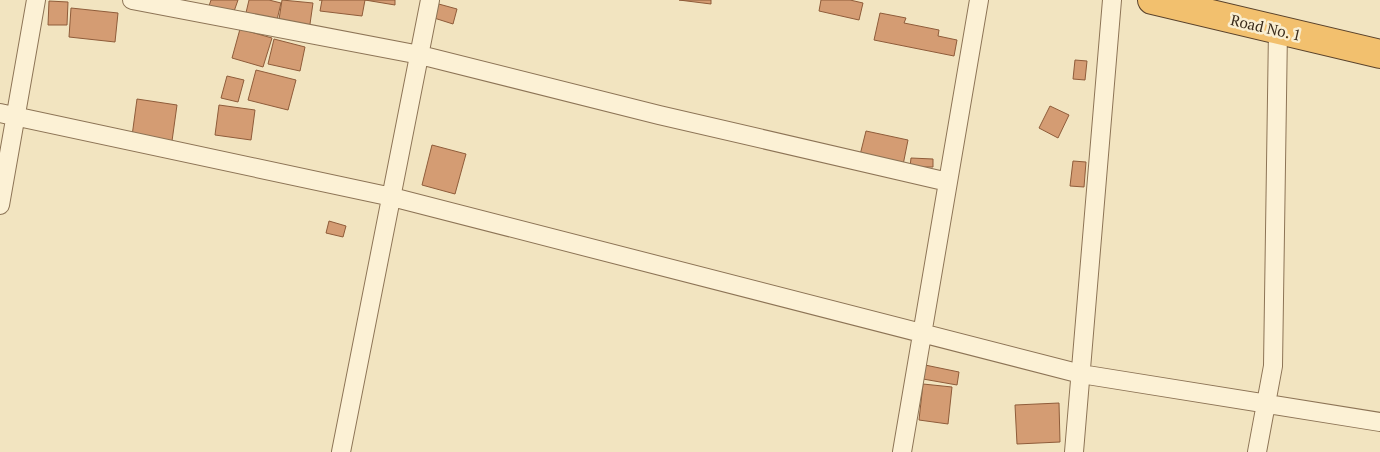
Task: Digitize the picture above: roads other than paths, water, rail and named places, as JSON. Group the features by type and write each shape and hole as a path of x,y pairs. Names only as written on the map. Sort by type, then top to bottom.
{"highway":[{"name":"Road No. 1","path":"1152,0 1380,54"}],"street":[{"path":"0,205 8,114 36,0"},
{"path":"132,0 420,55 659,115 948,182"},
{"path":"341,452 430,0"},
{"path":"902,452 979,0"},
{"path":"1074,452 1112,0"},
{"path":"1257,452 1273,366 1278,30"},
{"path":"8,114 392,197 1081,374 1380,422"}]}
